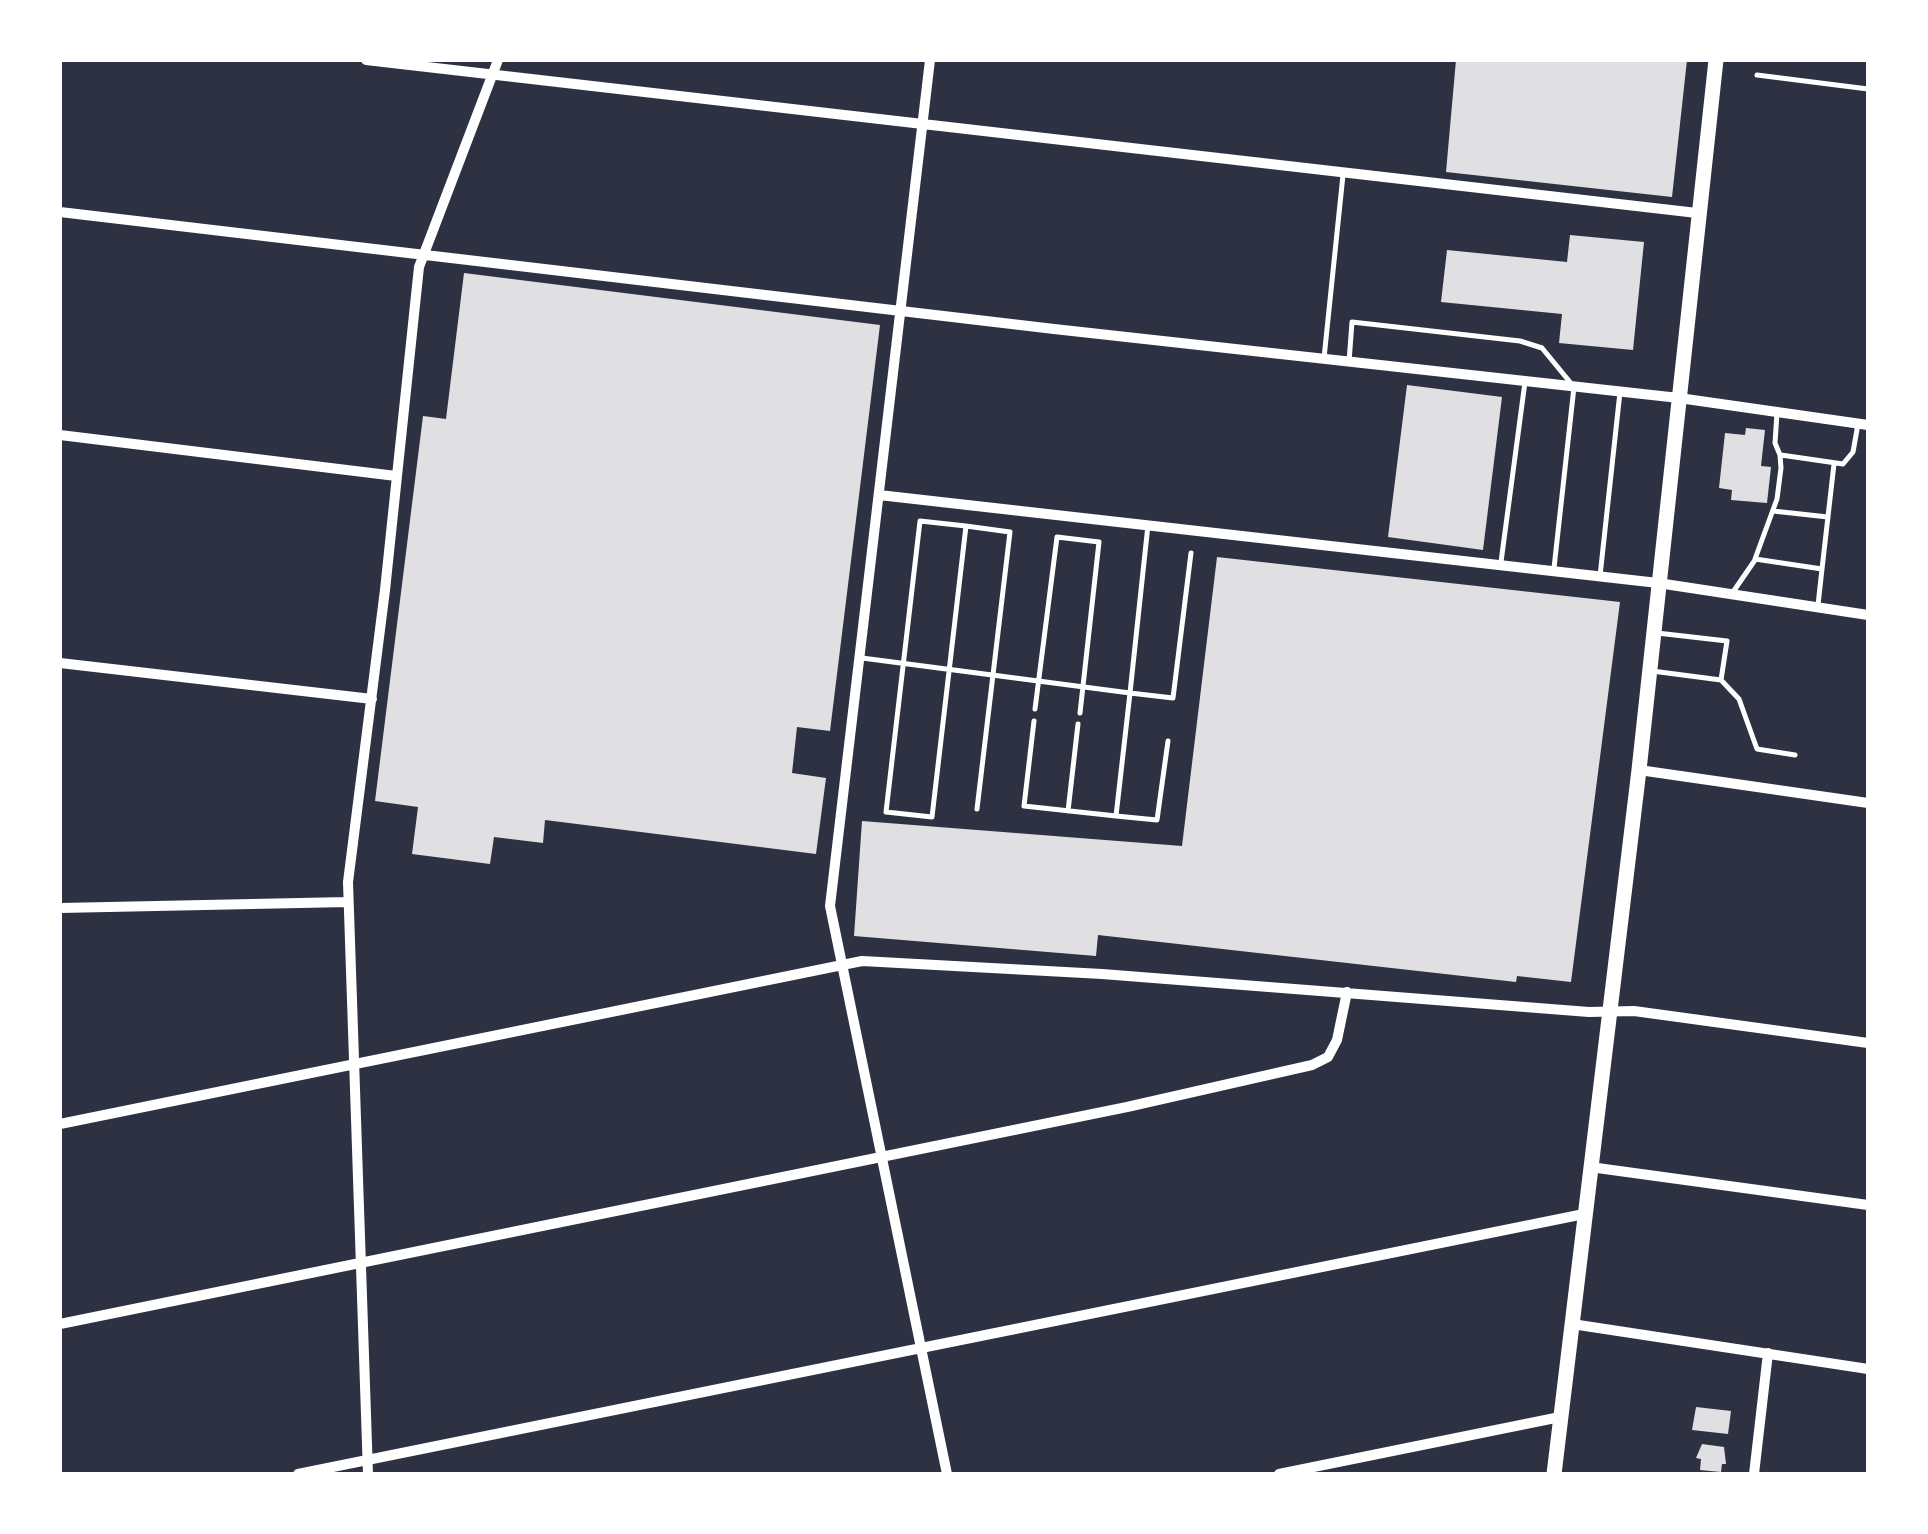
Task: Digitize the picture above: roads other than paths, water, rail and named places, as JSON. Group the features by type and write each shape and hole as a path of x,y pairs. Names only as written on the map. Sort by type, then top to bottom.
{"main road":[{"path":"1554,1474 1639,770 1716,60"}],"street":[{"path":"366,60 1697,212"},
{"path":"368,1474 348,902 419,267 498,60"},
{"path":"930,60 830,906 947,1474"},
{"path":"60,212 1678,398 1863,424"},
{"path":"60,435 396,476"},
{"path":"879,496 1600,576 1868,615"},
{"path":"60,663 372,699"},
{"path":"1639,770 1868,803"},
{"path":"60,908 348,902"},
{"path":"60,1124 862,961 1634,1010 1868,1043"},
{"path":"60,1324 1126,1107 1312,1064 1328,1057 1337,1040 1347,992"},
{"path":"1590,1167 1868,1205"},
{"path":"298,1474 1584,1214"},
{"path":"1572,1324 1868,1369"},
{"path":"1754,1474 1768,1352"},
{"path":"1279,1474 1560,1417"}],"lane":[{"path":"1757,75 1868,88"},
{"path":"1323,360 1344,172"},
{"path":"1349,363 1352,322 1533,345 1548,354 1574,388 1554,571"},
{"path":"1500,565 1525,382"},
{"path":"1600,576 1620,392"},
{"path":"1731,594 1755,559 1773,511 1780,455 1775,443 1777,413"},
{"path":"1780,455 1843,464 1850,458 1863,424"},
{"path":"1817,607 1834,464"},
{"path":"1773,511 1828,517"},
{"path":"966,526 932,817 886,812 920,521 966,526 1010,532 977,809"},
{"path":"1116,816 1148,526"},
{"path":"1035,709 1057,537 1100,542 1080,713"},
{"path":"859,657 1174,698 1191,553"},
{"path":"1755,559 1822,569"},
{"path":"1653,632 1727,641 1721,680"},
{"path":"1649,670 1721,680 1738,699 1757,749 1795,756"},
{"path":"1034,720 1024,806 1157,820 1168,741"},
{"path":"1068,811 1078,724"}]}
